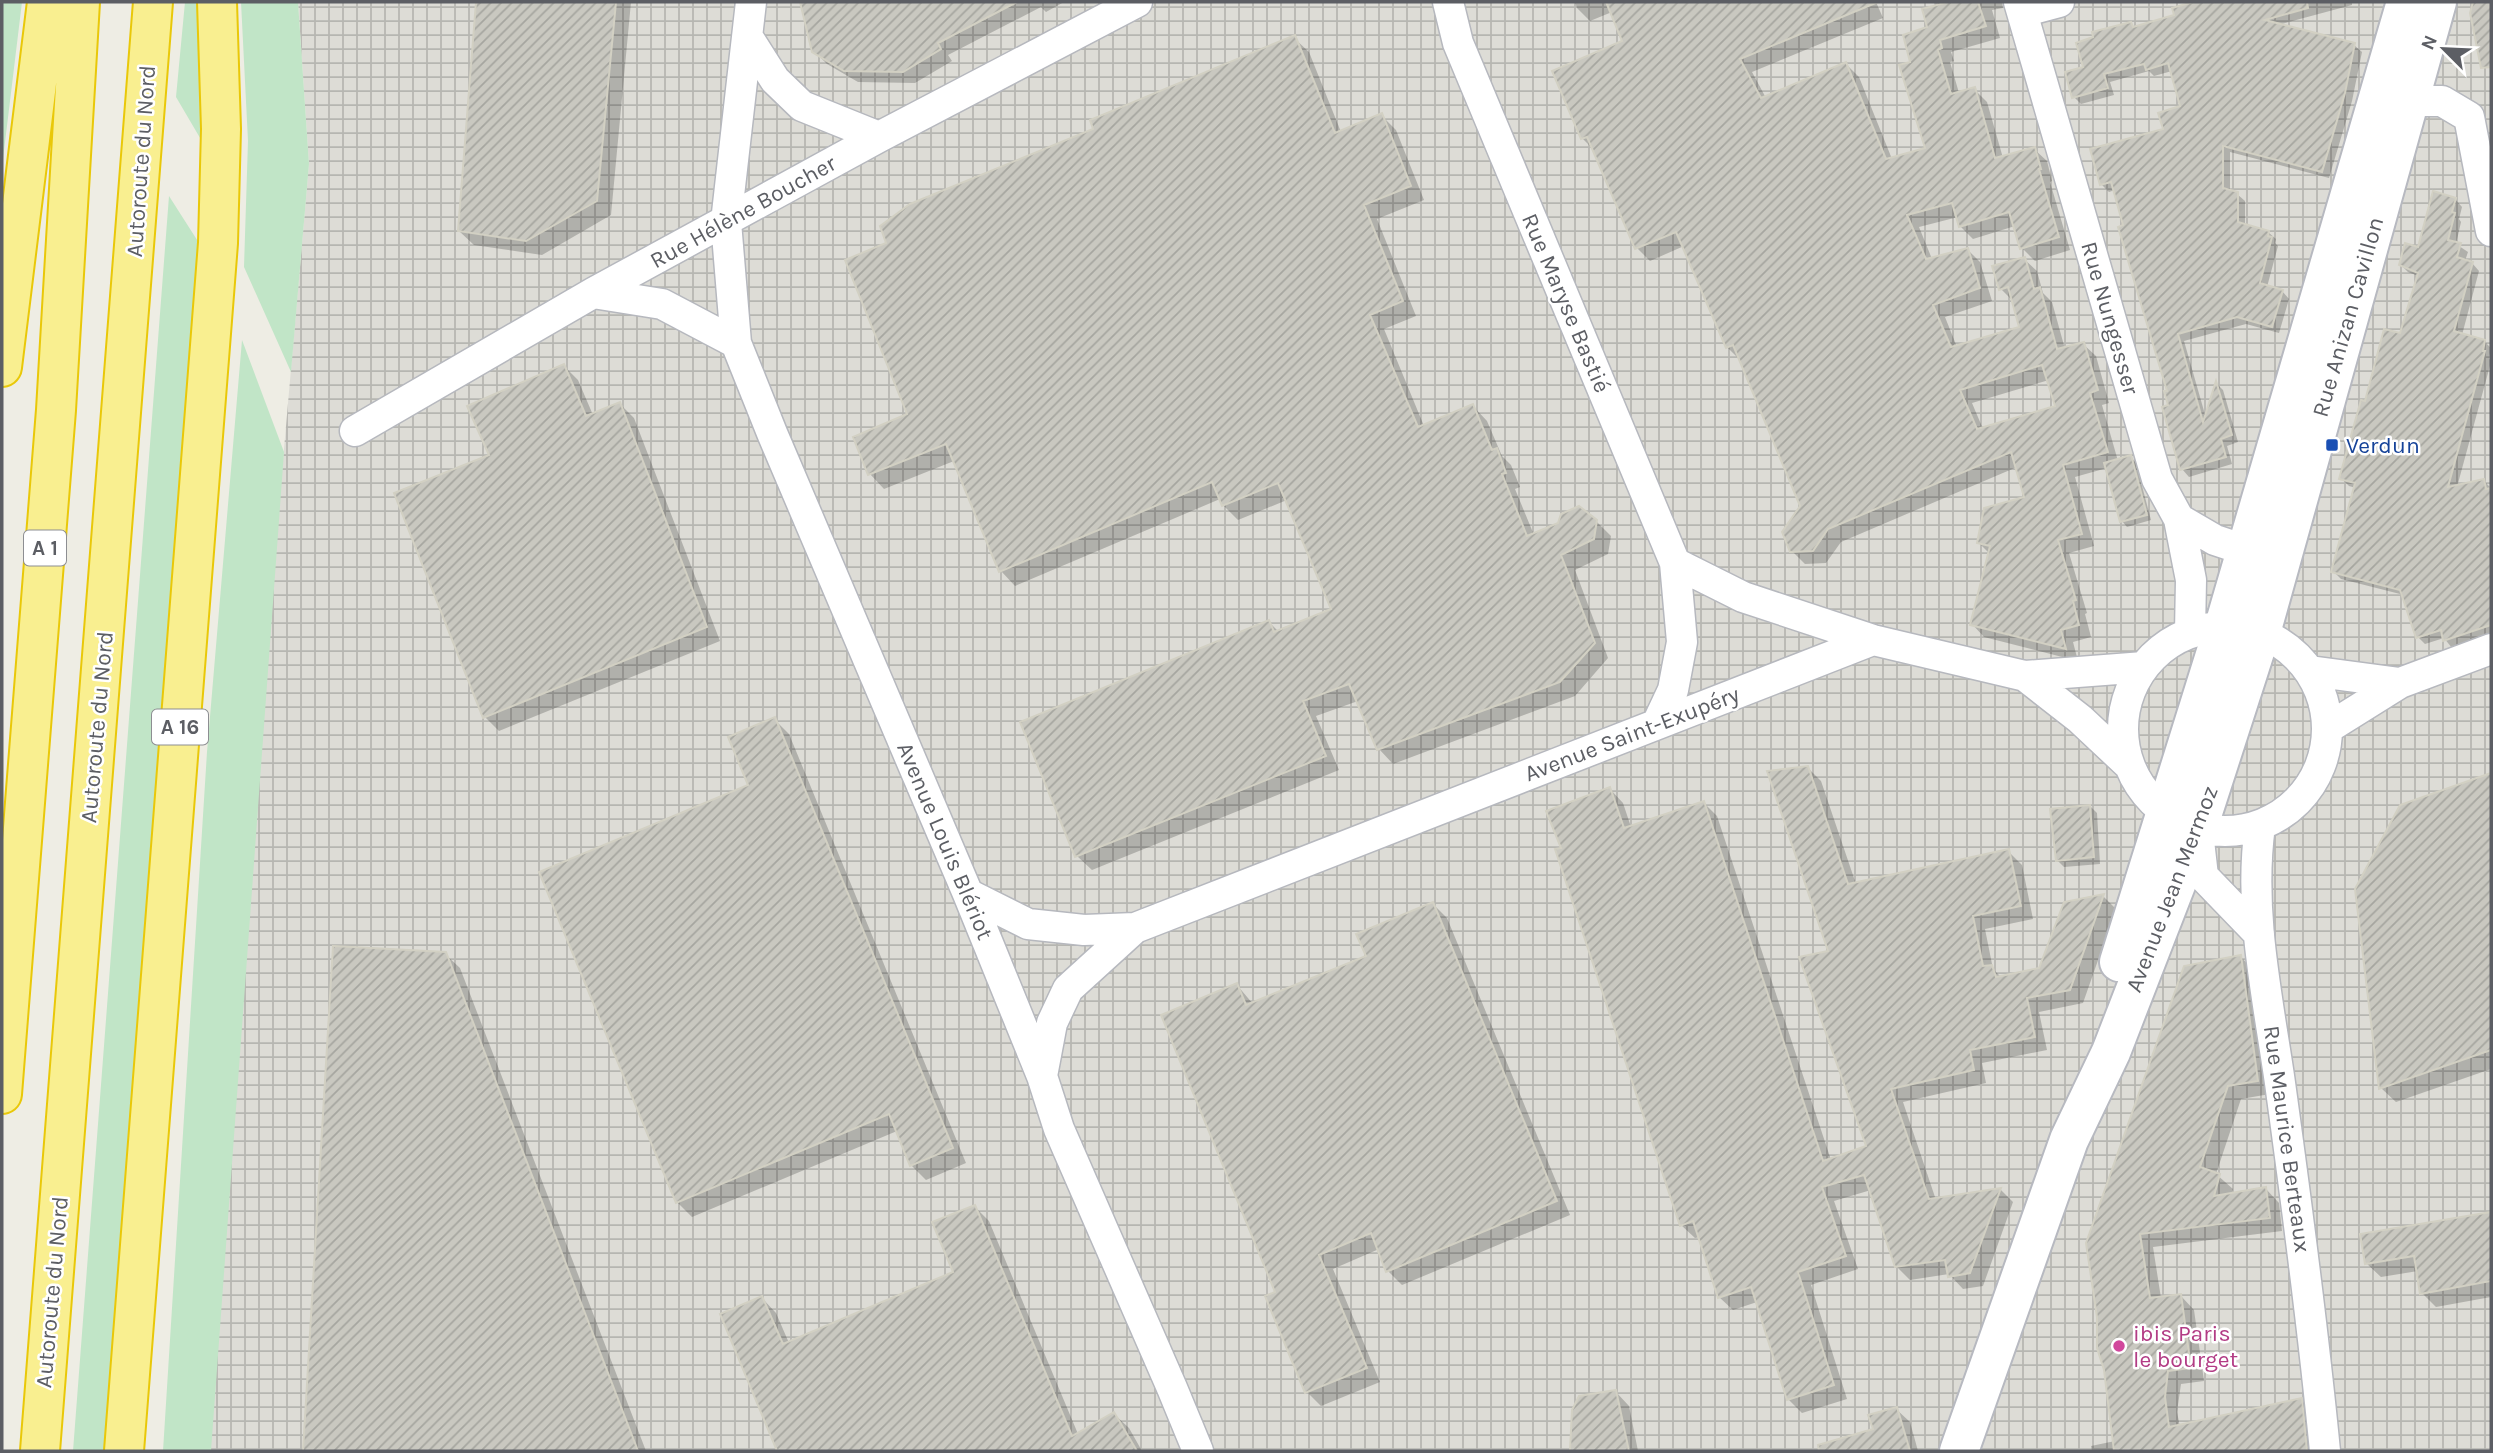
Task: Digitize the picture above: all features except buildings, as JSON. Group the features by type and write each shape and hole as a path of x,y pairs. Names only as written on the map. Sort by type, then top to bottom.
{"highway":[{"path":"2,367 47,2"},
{"name":"A 1","path":"2,1094 57,410 80,2"},
{"name":"Autoroute du Nord","path":"40,1451 153,2"},
{"name":"A 16","path":"124,1451 218,243 221,129 218,2"}],"main road":[{"name":"Rue Anizan Cavillon","path":"2207,629 2245,550 2406,2"},
{"name":"Rue Anizan Cavillon","path":"2261,633 2437,2"},
{"name":"Avenue Jean Mermoz","path":"2181,820 2207,629"},
{"name":"Avenue Jean Mermoz","path":"1959,1451 2069,1140 2111,1052 2181,820 2261,633"}],"street":[{"name":"Avenue Louis Blériot","path":"751,2 749,39 726,222 736,343 968,894 1042,1076 1059,1129 1198,1451"},
{"name":"Rue Hélène Boucher","path":"355,431 593,293 879,137 1137,2"},
{"name":"Rue Maryse Bastié","path":"1430,2 1458,43"},
{"name":"Rue Maryse Bastié","path":"1448,2 1458,43 1675,563 1682,642 1673,690 1657,724"},
{"path":"2021,7 2059,2"},
{"name":"Rue Nungesser","path":"2021,7 2157,480 2179,519 2191,580 2207,629"},
{"path":"749,39 775,80 802,106 879,137"},
{"path":"2409,101 2442,101 2469,117 2491,231"},
{"path":"593,293 662,304 736,343"},
{"path":"2179,519 2215,540 2245,550"},
{"path":"1675,563 1742,597 1873,640 2025,676 2144,667"},
{"path":"2025,676 2080,719 2128,764 2143,791 2181,820 2229,832 2260,826 2287,811 2309,788 2323,759 2328,728 2323,698 2310,671 2288,648 2261,633 2207,629 2165,646 2144,667 2128,697 2122,730 2128,764"},
{"name":"Avenue Saint-Exupéry","path":"968,894 1028,924 1084,930 1135,928 1873,640"},
{"path":"2328,728 2400,683 2491,649"},
{"path":"2310,671 2400,683"},
{"path":"2181,820 2203,877 2259,934"},
{"name":"Rue Maurice Berteaux","path":"2260,826 2256,855 2259,934 2297,1211 2325,1451"},
{"name":"Avenue Saint-Exupéry","path":"1042,1076 1052,1023 1068,989 1135,928"}],"shaded area":[{"path":"298,2 2491,2 2491,1451 196,1451 309,164"}],"green space":[{"path":"2,2 22,2 2,167"},
{"path":"185,2 198,2 203,143 176,97"},
{"path":"241,2 298,2 309,164 291,372 244,267 248,141"},
{"path":"169,196 199,243 104,1451 73,1451"},
{"path":"242,340 284,452 211,1451 163,1451 207,752"}],"place":[{"name":"Verdun","path":"2332,445"},
{"name":"ibis Paris le bourget","path":"2119,1346"}]}
